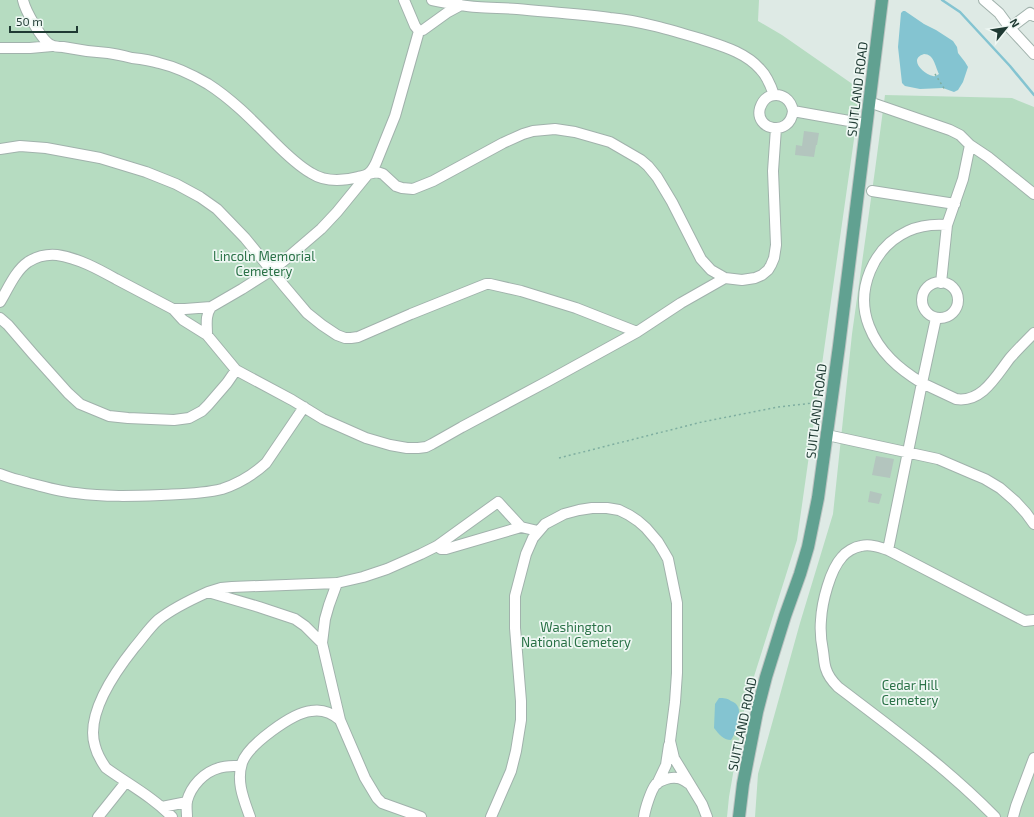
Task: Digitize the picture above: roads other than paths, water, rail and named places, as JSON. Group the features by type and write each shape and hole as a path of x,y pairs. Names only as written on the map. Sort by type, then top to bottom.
{"main road":[{"name":"SUITLAND ROAD","path":"740,817 743,784 757,712 766,677 808,547 818,498 832,400 882,0"}],"lane":[{"path":"23,0 32,21 45,41 52,46"},
{"path":"404,0 415,26 419,31"},
{"path":"432,0 461,5 611,18 664,28 716,44 747,58 763,73 774,95"},
{"path":"984,0 999,13 1010,28 1034,54"},
{"path":"419,31 423,30 448,12 461,5"},
{"path":"1010,28 1030,14 1034,16"},
{"path":"173,309 185,310 211,307 242,289 272,270 286,259 321,229 337,212 376,164 395,116 419,31"},
{"path":"0,48 52,46 158,62 176,68 209,84 247,115 297,163 312,174 326,178 347,180 377,172 383,174 396,186 413,189 433,181 503,143 533,131 555,129 595,137 610,142 641,160 648,166 657,177 672,202 701,259 711,270 724,278 742,280 755,278 762,275 768,270 774,258 776,245 773,171 776,128"},
{"path":"774,95 781,96 788,100 791,103 793,111 789,123 782,127 776,128 766,125 760,114 762,102 774,95"},
{"path":"869,102 950,130 960,135 970,145 988,157 1034,194"},
{"path":"793,111 866,124"},
{"path":"942,283 947,225 963,179 970,145"},
{"path":"0,149 20,146 46,148 100,158 146,172 176,184 200,197 217,209 245,238 307,313 329,331 345,338 358,337 418,311 481,286 490,284 522,291 576,308 637,332"},
{"path":"872,191 955,204"},
{"path":"947,225 937,224 909,230 886,246 874,262 865,288 864,307 868,326 883,352 911,377 922,383 956,399 971,399 984,391 1012,356 1034,332"},
{"path":"0,302 17,273 28,263 43,256 56,255 75,259 93,266 173,309 183,320 207,335 236,370 266,385 323,419 366,438 390,445 418,448 426,447 637,332 681,303 724,278"},
{"path":"936,283 942,283 954,289 957,303 956,308 950,315 936,318 930,316 922,306 923,294 928,287 936,283"},
{"path":"207,335 206,318 211,307"},
{"path":"0,318 8,325 68,393 80,404 109,416 174,420 189,418 202,411 208,405 236,370"},
{"path":"888,550 936,318"},
{"path":"0,474 46,488 86,494 130,496 198,493 221,489 239,481 261,468 304,407"},
{"path":"827,435 938,459 985,479 1000,488 1015,501 1034,524"},
{"path":"172,817 162,807 106,768 95,747 94,740 96,714 99,703 114,675 156,622 164,615 184,603 221,588 337,582 350,580 387,569 437,546 498,502 521,527"},
{"path":"492,817 511,771 521,720 521,701 516,650 515,596 526,554 533,538 545,524 564,514 579,510 607,508 618,510 629,515 638,521 650,533 668,560 677,603 677,673 670,741 666,765 654,788 645,810 644,817"},
{"path":"437,546 441,549 446,549 521,527 538,531"},
{"path":"995,817 956,780 904,736 832,681 826,670 821,638 823,602 832,572 841,557 855,548 869,545 888,550 1025,621 1034,620"},
{"path":"337,582 327,612 322,643 340,720 365,778 377,798 382,803 421,817"},
{"path":"208,592 295,619 305,626 322,643"},
{"path":"250,817 241,791 240,782 241,766 245,756 258,742 281,724 299,715 317,710 330,713 340,720"},
{"path":"670,741 674,758 702,804 707,817"},
{"path":"1014,817 1016,806 1034,758"},
{"path":"188,817 187,802 191,789 204,776 219,767 241,766"},
{"path":"657,784 669,778 677,778 688,783"},
{"path":"98,817 126,782"},
{"path":"162,807 187,802"}],"water":[{"path":"905,11 953,41 957,47 958,53 968,67 963,82 958,90 954,92 943,88 920,89 905,86 902,83 898,47 901,13","holes":["924,54 934,61 939,74 935,76 929,75 917,63 919,56"]},
{"path":"719,698 728,699 735,703 738,707 738,724 731,740 723,738 714,728 715,704"}],"waterway":[{"path":"942,0 960,12 1010,66 1034,95"}],"park label":[{"name":"Lincoln Memorial Cemetery","path":"264,264"},
{"name":"Washington National Cemetery","path":"576,634"},
{"name":"Cedar Hill Cemetery","path":"910,692"}]}
